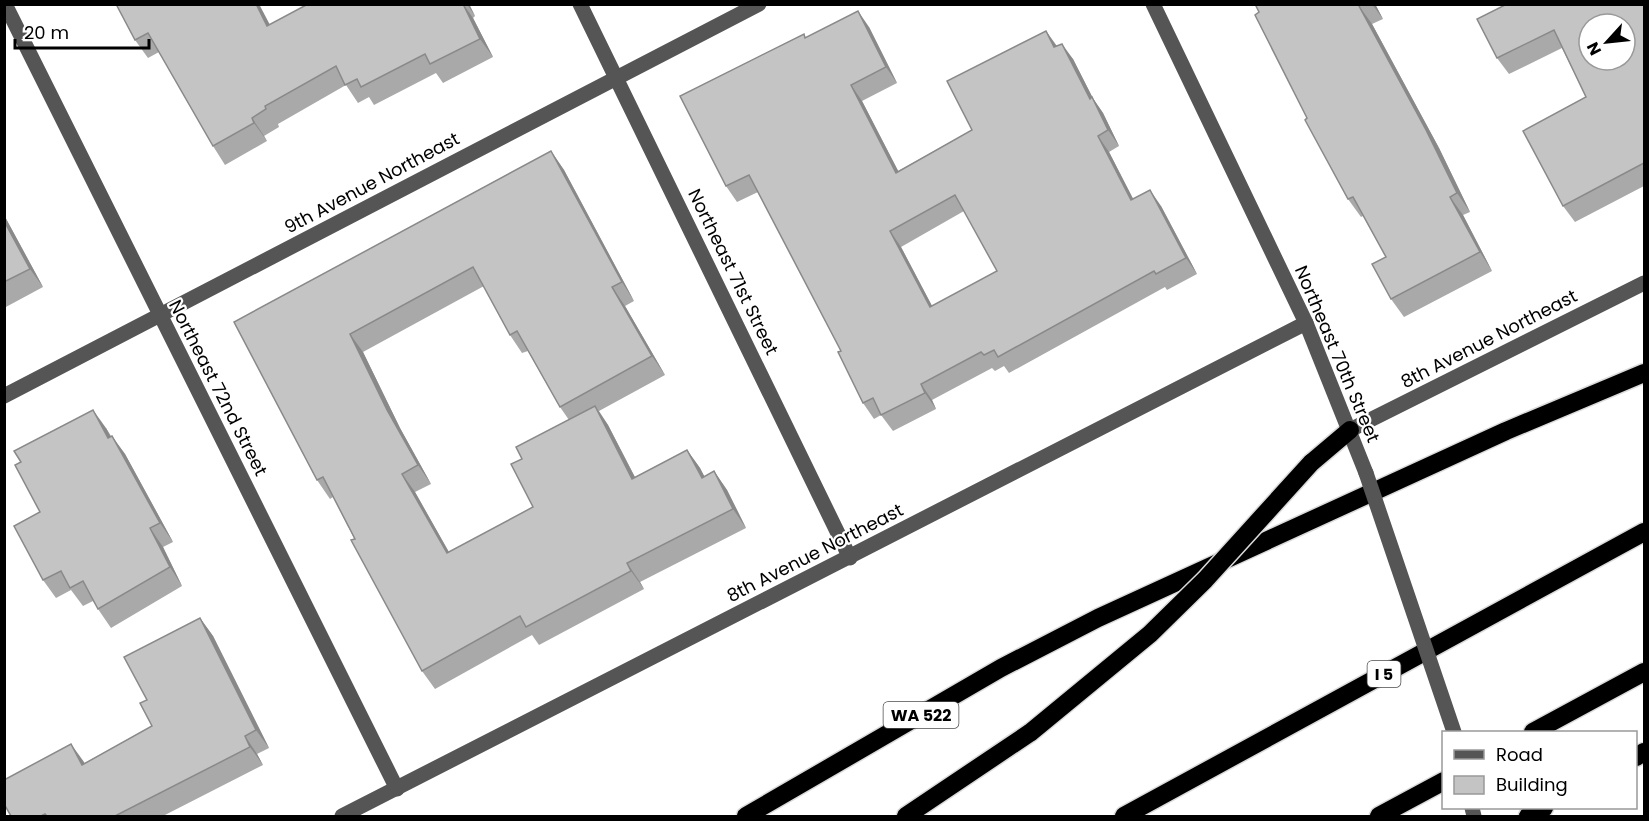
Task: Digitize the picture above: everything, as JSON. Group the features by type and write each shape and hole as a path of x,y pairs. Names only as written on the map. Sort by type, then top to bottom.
{"highway":[{"name":"WA 522","path":"746,816 1001,668 1098,618 1506,431 1644,373"},
{"path":"906,816 1031,732 1150,634 1213,572 1311,463 1350,430"},
{"name":"I 5","path":"1124,816 1644,532"},
{"path":"1535,731 1644,672"},
{"path":"1379,816 1442,782"}],"street":[{"name":"Northeast 72nd Street","path":"5,4 397,789"},
{"name":"Northeast 71st Street","path":"580,4 850,558"},
{"name":"9th Avenue Northeast","path":"4,396 759,4"},
{"name":"Northeast 70th Street","path":"1154,4 1306,322 1366,473 1454,731"},
{"name":"8th Avenue Northeast","path":"1350,430 1644,283"},
{"name":"8th Avenue Northeast","path":"342,816 850,558 1306,322"}],"building":[{"path":"116,4 256,4 267,26 308,4 463,4 480,39 430,64 425,54 361,87 357,79 345,85 336,66 265,106 266,109 252,118 254,123 213,146 148,33 135,40"},
{"path":"1255,4 1362,4 1359,6 1457,193 1450,197 1480,252 1391,299 1372,264 1386,257 1353,197 1348,199 1305,120 1307,118 1255,15 1259,12"},
{"path":"1507,4 1644,4 1644,163 1563,206 1523,131 1586,97 1554,30 1497,58 1477,19"},
{"path":"858,11 886,67 851,85 896,173 972,130 947,81 1046,31 1054,47 1062,44 1090,99 1092,97 1108,130 1098,136 1131,200 1150,190 1186,258 1156,274 1154,271 998,357 994,350 984,355 981,352 921,384 925,393 881,415 873,398 863,403 838,352 841,351 749,175 726,186 680,96 804,34 805,38","holes":["955,195 997,271 930,307 890,231"]},
{"path":"551,151 622,282 612,287 652,356 560,407 517,331 510,335 473,267 350,334 387,410 418,465 402,474 447,553 533,507 511,464 522,459 516,447 595,406 632,479 687,450 702,478 714,471 733,509 627,563 631,571 526,627 520,616 422,671 351,540 355,539 323,477 317,480 234,322"},
{"path":"4,221 30,269 4,282"},
{"path":"93,410 108,438 112,436 160,523 150,528 170,567 98,609 83,581 70,588 61,571 43,580 14,526 40,512 15,465 21,462 14,451"},
{"path":"200,618 256,730 245,736 250,747 115,816 47,816 45,814 11,816 4,804 4,780 71,744 82,765 152,726 140,703 147,700 124,657"}]}
